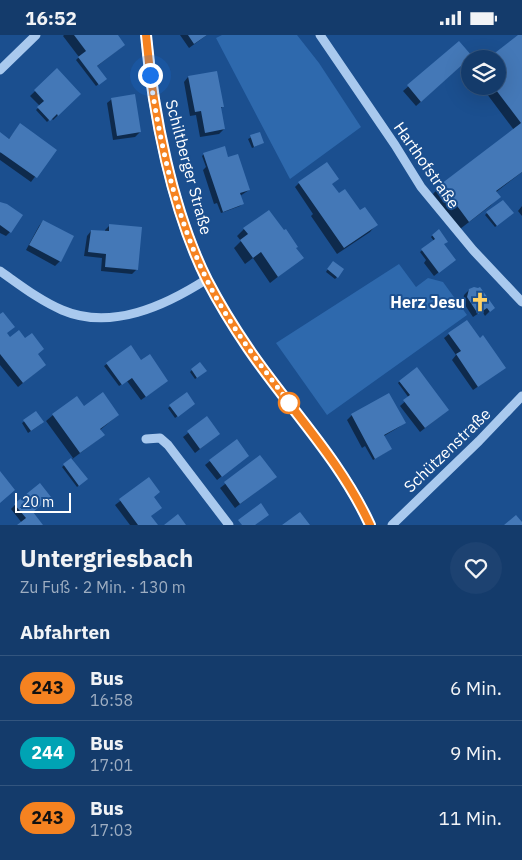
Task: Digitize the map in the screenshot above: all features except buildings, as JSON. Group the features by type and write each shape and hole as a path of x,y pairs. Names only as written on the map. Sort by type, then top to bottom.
{"main road":[{"name":"Schiltberger Straße","path":"146,35 155,109 168,167 191,242 207,279 249,350 345,478 370,525"}],"street":[{"path":"0,70 36,35"},
{"name":"Harthofstraße","path":"320,35 395,145 421,187 473,250 522,302"},
{"path":"0,271 42,300 63,311 89,317 134,314 162,304 207,279"},
{"name":"Schützenstraße","path":"392,525 479,441 522,396"},
{"path":"146,439 160,438 168,445 229,525"}],"shaded area":[{"path":"222,35 297,35 319,63 361,127 290,179 216,38"},
{"path":"399,264 416,287 428,278 443,282 467,315 327,415 276,343"}],"bus line":[{"name":"243","path":"146,35 155,109 166,159 191,242 207,279 249,350 345,478 370,525"}],"place":[{"name":"Herz Jesu","path":"480,302"}],"route":[{"path":"150,75 166,159 177,199 201,267 229,319 249,350 294,409 289,403"}]}
